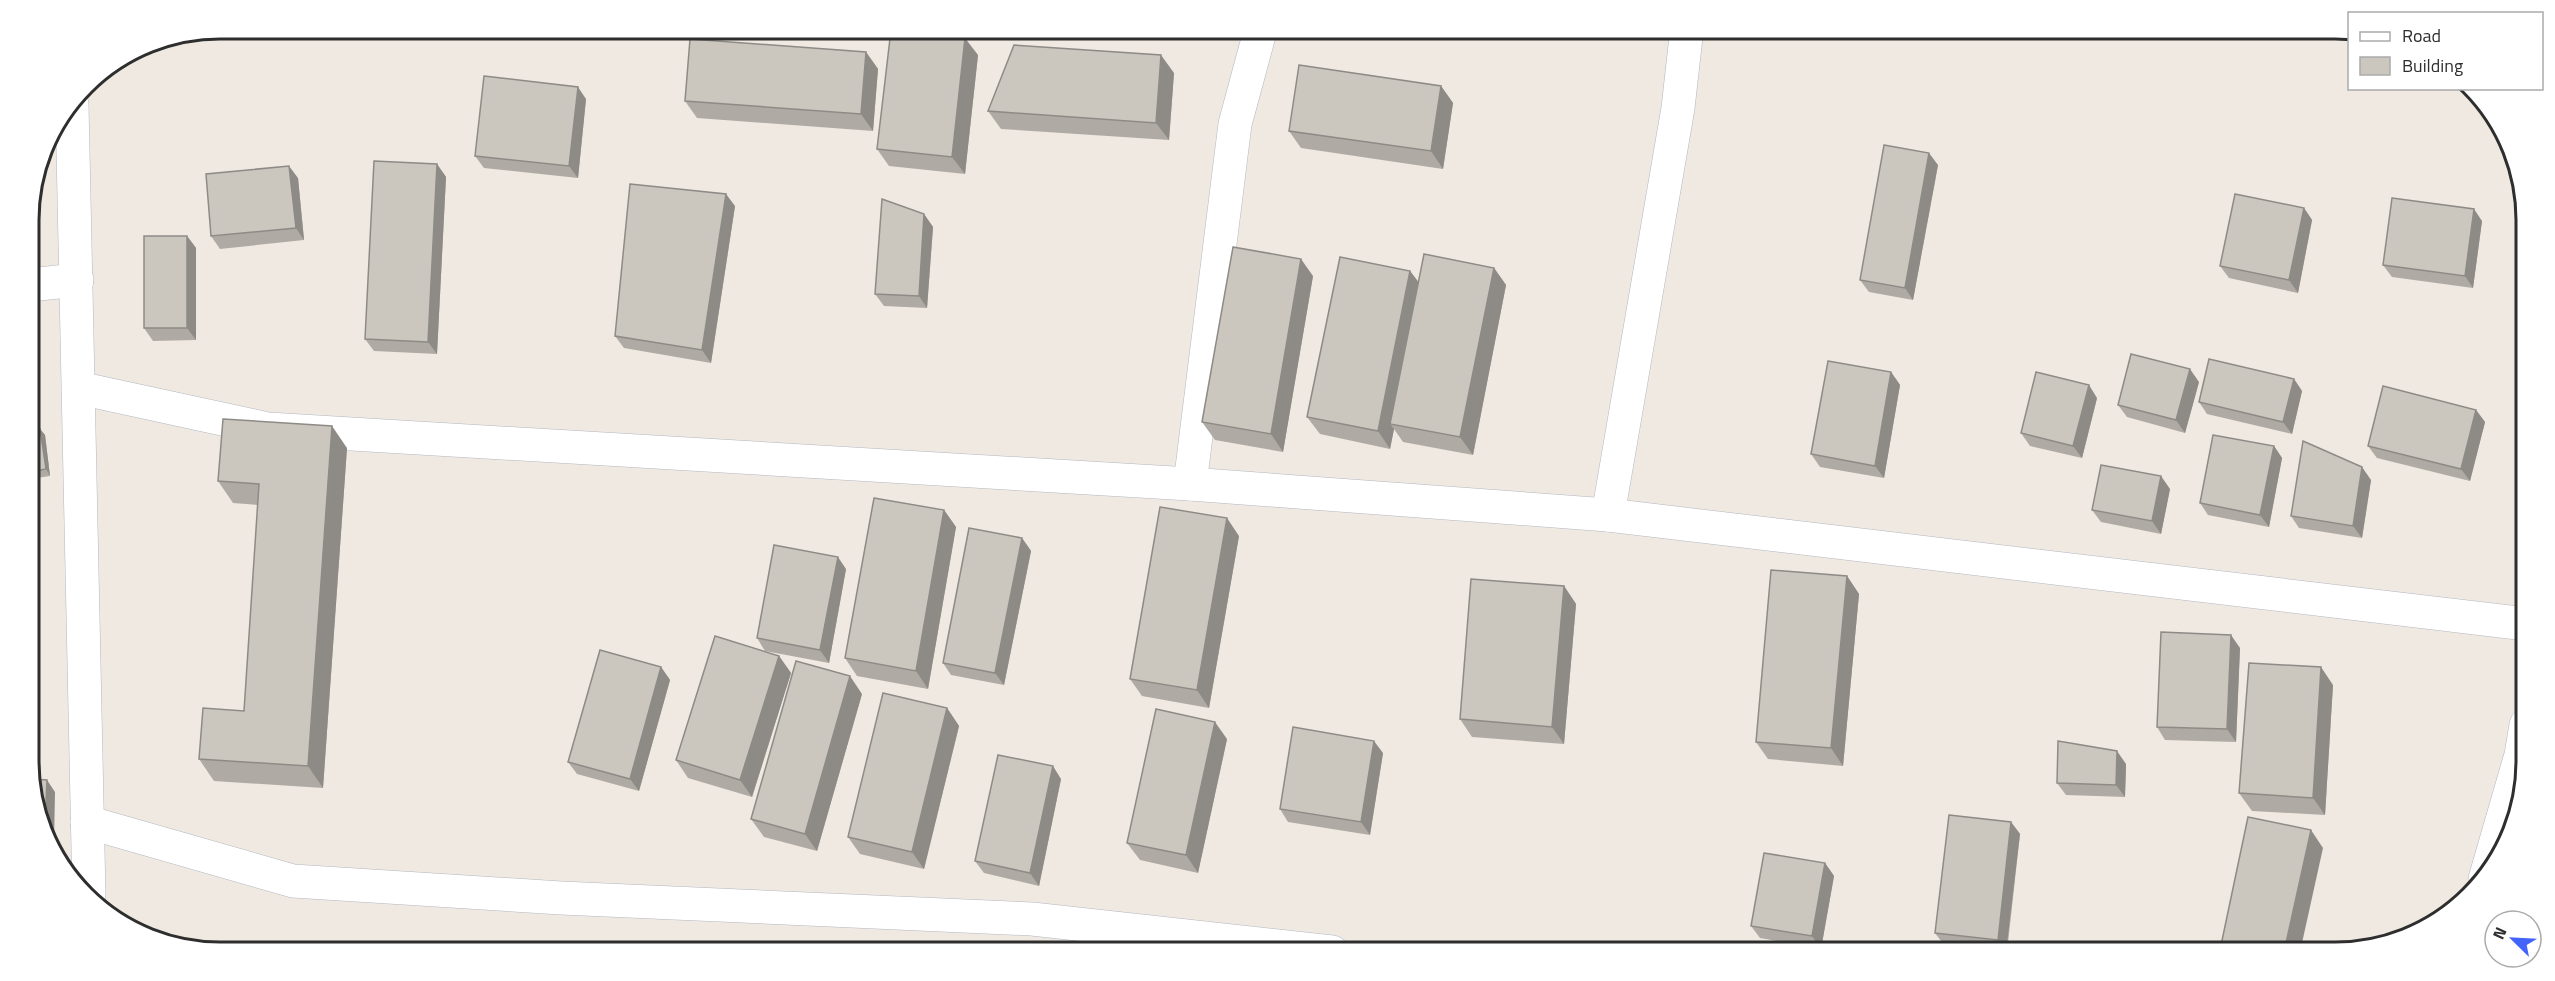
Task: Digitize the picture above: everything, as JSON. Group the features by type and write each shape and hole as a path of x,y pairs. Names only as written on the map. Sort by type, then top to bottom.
{"street":[{"path":"1190,484 1235,124 1258,39"},
{"path":"1608,515 1678,108 1686,39"},
{"path":"72,115 89,885"},
{"path":"39,284 77,280"},
{"path":"79,388 268,429 1190,484 1608,515 2516,623"},
{"path":"2494,849 2515,773"},
{"path":"87,822 293,881 561,898 1032,919 1241,942"}],"building":[{"path":"690,39 866,52 861,114 685,101"},
{"path":"890,39 965,39 952,157 877,149"},
{"path":"1014,45 1161,55 1156,123 988,111"},
{"path":"1299,65 1441,86 1431,151 1289,131"},
{"path":"484,76 578,87 569,166 475,156"},
{"path":"1884,145 1929,153 1905,288 1860,280"},
{"path":"374,161 437,164 428,342 365,339"},
{"path":"289,166 296,228 211,236 206,174"},
{"path":"630,184 726,194 702,350 615,336"},
{"path":"2235,194 2304,208 2289,280 2220,266"},
{"path":"2392,198 2474,209 2465,276 2383,265"},
{"path":"882,199 924,214 919,296 875,294"},
{"path":"144,236 187,236 187,328 144,328"},
{"path":"1233,247 1301,259 1271,434 1202,422"},
{"path":"1424,254 1494,268 1460,437 1390,424"},
{"path":"1340,257 1410,271 1378,431 1307,417"},
{"path":"2131,354 2190,369 2176,420 2118,405"},
{"path":"2209,359 2294,379 2283,422 2199,402"},
{"path":"1828,361 1891,372 1875,466 1811,454"},
{"path":"2036,372 2089,385 2073,446 2021,433"},
{"path":"2383,386 2476,410 2461,469 2368,446"},
{"path":"223,419 332,426 308,766 199,759 203,708 244,711 259,484 218,481"},
{"path":"39,429 46,469 39,470"},
{"path":"2213,435 2274,446 2260,515 2200,503"},
{"path":"2303,441 2362,467 2353,526 2291,516"},
{"path":"2101,465 2161,476 2152,521 2092,510"},
{"path":"874,498 944,510 916,671 845,658"},
{"path":"1160,507 1227,518 1197,690 1130,679"},
{"path":"969,528 1022,538 995,673 943,663"},
{"path":"774,545 838,557 820,650 757,638"},
{"path":"1771,570 1847,576 1831,748 1756,742"},
{"path":"1471,579 1564,586 1552,727 1460,719"},
{"path":"2161,632 2231,635 2227,729 2157,727"},
{"path":"715,636 779,656 740,780 676,760"},
{"path":"600,650 661,667 630,779 568,762"},
{"path":"796,661 850,676 805,834 751,819"},
{"path":"2249,663 2321,667 2313,798 2239,793"},
{"path":"883,693 947,708 912,852 848,837"},
{"path":"1156,709 1215,722 1186,855 1127,843"},
{"path":"1293,727 1374,741 1361,822 1280,809"},
{"path":"2058,741 2117,751 2116,785 2057,783"},
{"path":"998,755 1053,766 1030,873 975,861"},
{"path":"41,780 47,780 46,809"},
{"path":"1949,815 2011,822 1998,940 1935,933"},
{"path":"2248,817 2311,830 2286,942 2222,942"},
{"path":"1764,853 1825,863 1812,936 1751,926"}]}
